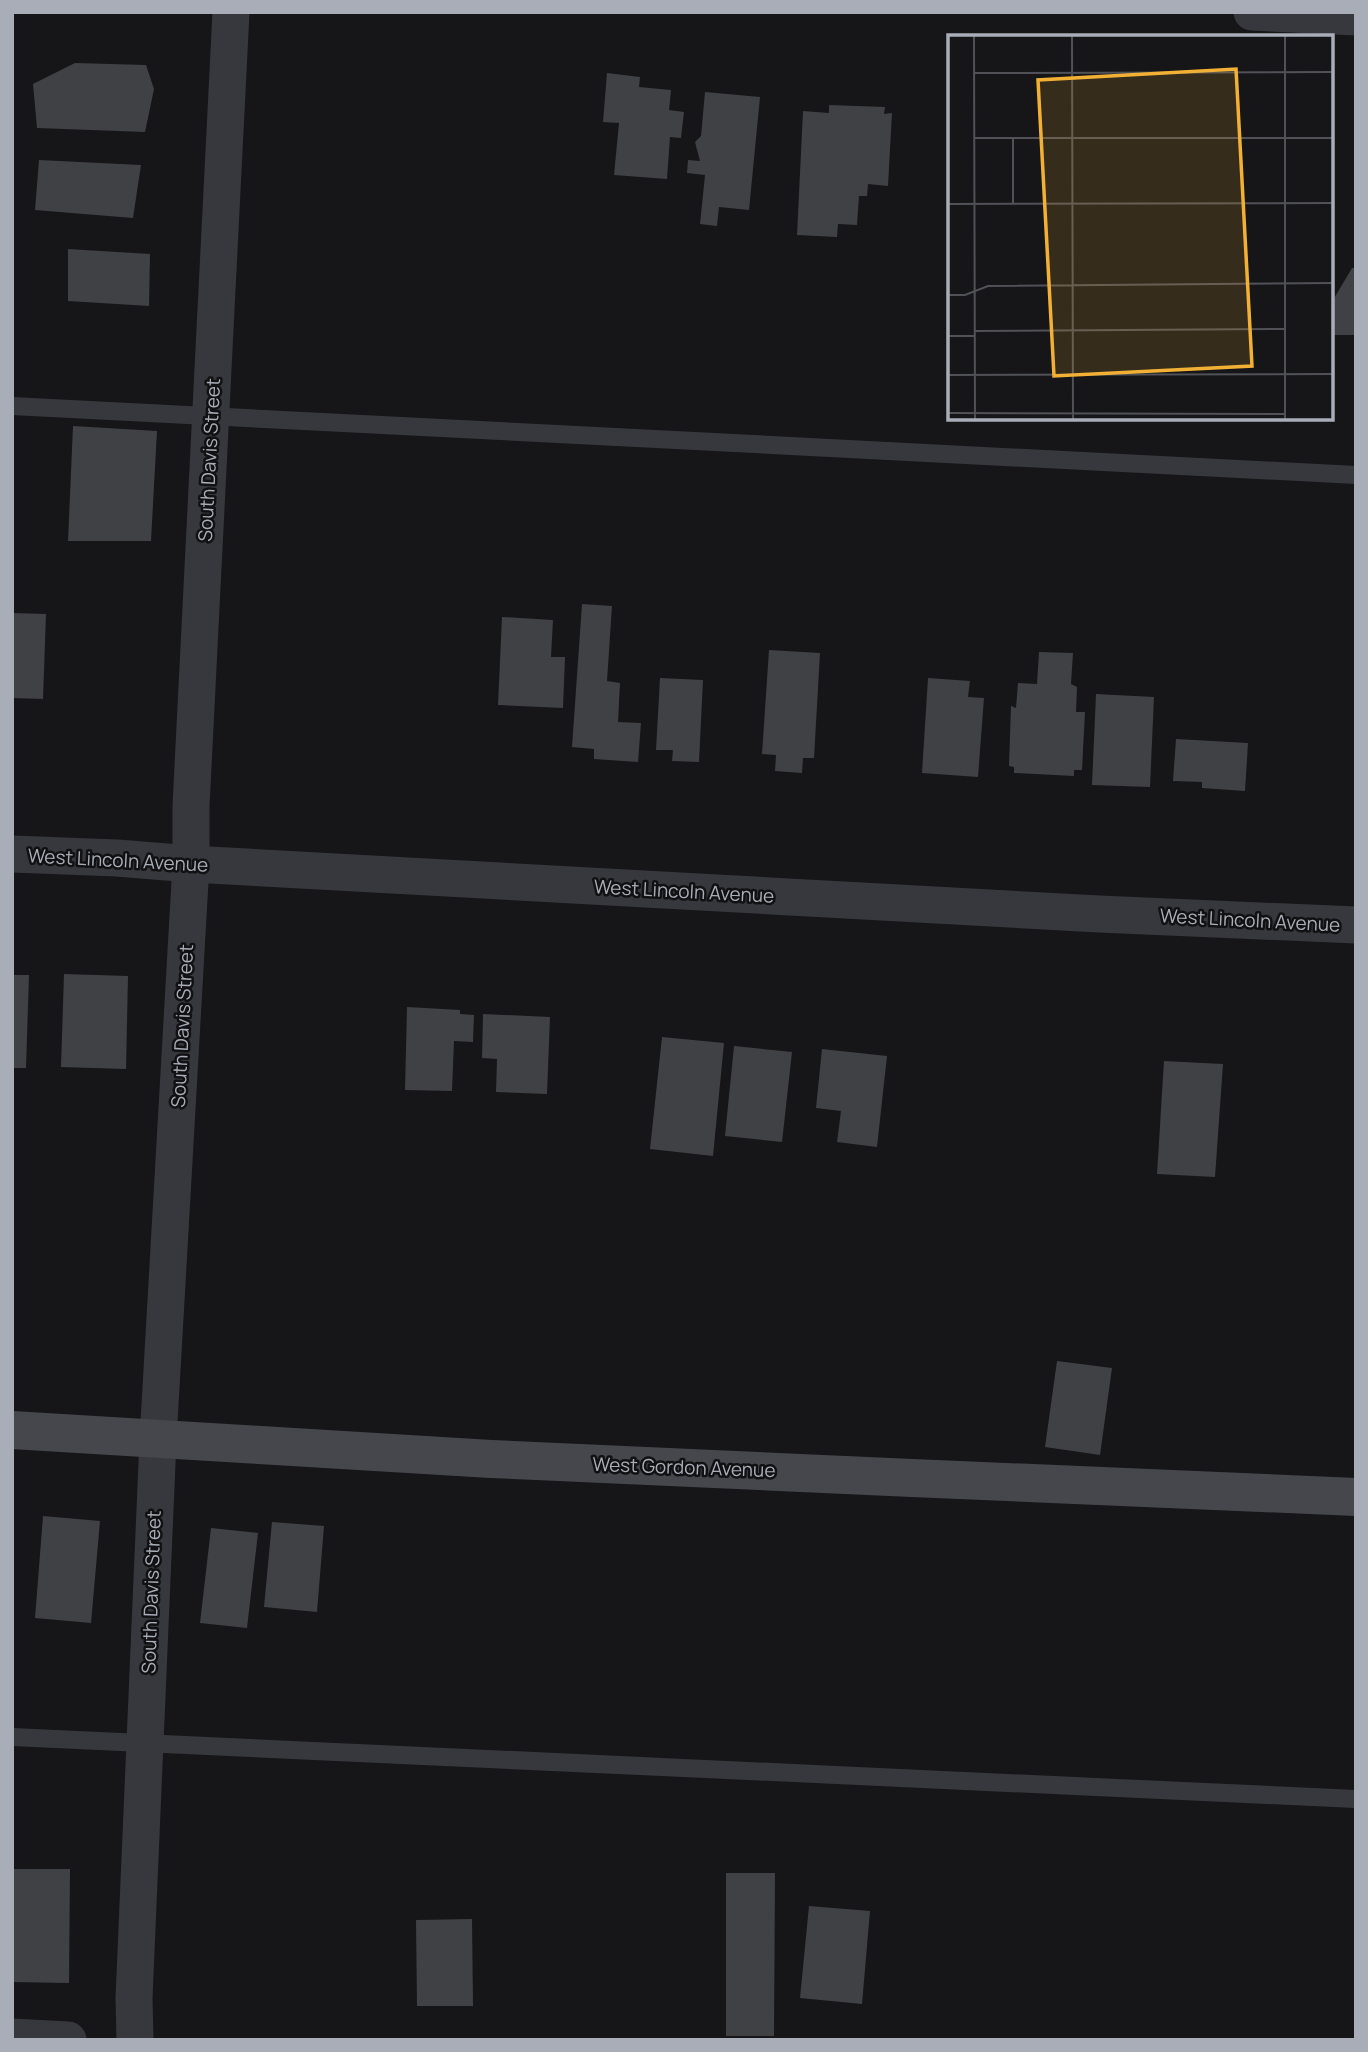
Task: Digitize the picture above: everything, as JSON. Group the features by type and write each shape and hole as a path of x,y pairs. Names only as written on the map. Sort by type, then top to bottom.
{"street":[{"name":"South Davis Street","path":"135,2040 134,1998 158,1440 191,864 191,806 231,12"},
{"path":"1252,12 1356,17"},
{"name":"West Lincoln Avenue","path":"12,854 1099,914 1356,925"},
{"name":"West Gordon Avenue","path":"12,1430 504,1459 1356,1497"},
{"path":"12,2037 68,2040"}],"lane":[{"path":"12,406 1356,475"},
{"path":"12,1737 1356,1799"}],"building":[{"path":"75,63 146,65 154,89 145,132 37,128 33,84"},
{"path":"607,73 640,77 639,87 671,90 669,110 684,112 681,138 670,137 667,179 614,175 619,123 603,122"},
{"path":"705,92 760,97 749,210 719,207 717,226 700,224 705,175 687,173 688,160 700,161 695,142 701,136"},
{"path":"829,105 885,107 884,114 892,113 888,186 868,184 867,196 859,196 857,225 838,224 837,237 797,235 803,111 829,113"},
{"path":"39,160 141,165 133,218 35,210"},
{"path":"68,249 150,254 149,306 68,301"},
{"path":"1352,268 1356,268 1356,335 1333,335 1333,300"},
{"path":"73,426 157,431 151,541 68,541"},
{"path":"582,604 612,606 607,681 620,683 618,722 641,723 638,762 594,759 594,749 572,747"},
{"path":"12,613 46,614 43,699 12,698"},
{"path":"502,617 553,620 551,657 565,657 563,708 498,705"},
{"path":"769,650 820,653 814,758 803,758 802,773 775,771 776,755 762,754"},
{"path":"1039,652 1073,653 1071,684 1077,687 1076,712 1085,712 1082,770 1074,770 1074,776 1014,773 1014,767 1009,766 1011,706 1016,708 1018,683 1037,684"},
{"path":"660,678 703,680 699,762 672,761 673,750 656,750"},
{"path":"928,678 970,681 968,697 984,698 978,777 922,773"},
{"path":"1096,694 1154,697 1150,787 1092,785"},
{"path":"1176,739 1248,743 1245,791 1202,788 1202,782 1173,781"},
{"path":"64,974 128,976 126,1069 61,1067"},
{"path":"12,975 29,975 26,1068 12,1068"},
{"path":"407,1007 460,1010 460,1014 474,1015 473,1042 454,1041 452,1091 405,1090"},
{"path":"483,1014 550,1017 547,1094 496,1092 497,1059 482,1058"},
{"path":"662,1037 724,1043 713,1156 650,1149"},
{"path":"734,1046 792,1052 782,1142 725,1136"},
{"path":"822,1049 887,1056 877,1147 837,1142 841,1111 816,1108"},
{"path":"1164,1061 1223,1064 1215,1177 1157,1174"},
{"path":"1057,1361 1112,1368 1100,1455 1045,1447"},
{"path":"43,1516 100,1521 91,1623 35,1618"},
{"path":"272,1522 324,1526 317,1612 264,1607"},
{"path":"211,1528 258,1533 247,1628 200,1623"},
{"path":"12,1869 70,1869 69,1983 12,1982"},
{"path":"726,1873 775,1873 774,2036 726,2036"},
{"path":"809,1906 870,1911 862,2004 800,1998"},
{"path":"472,1919 473,2006 417,2006 416,1920"}]}
